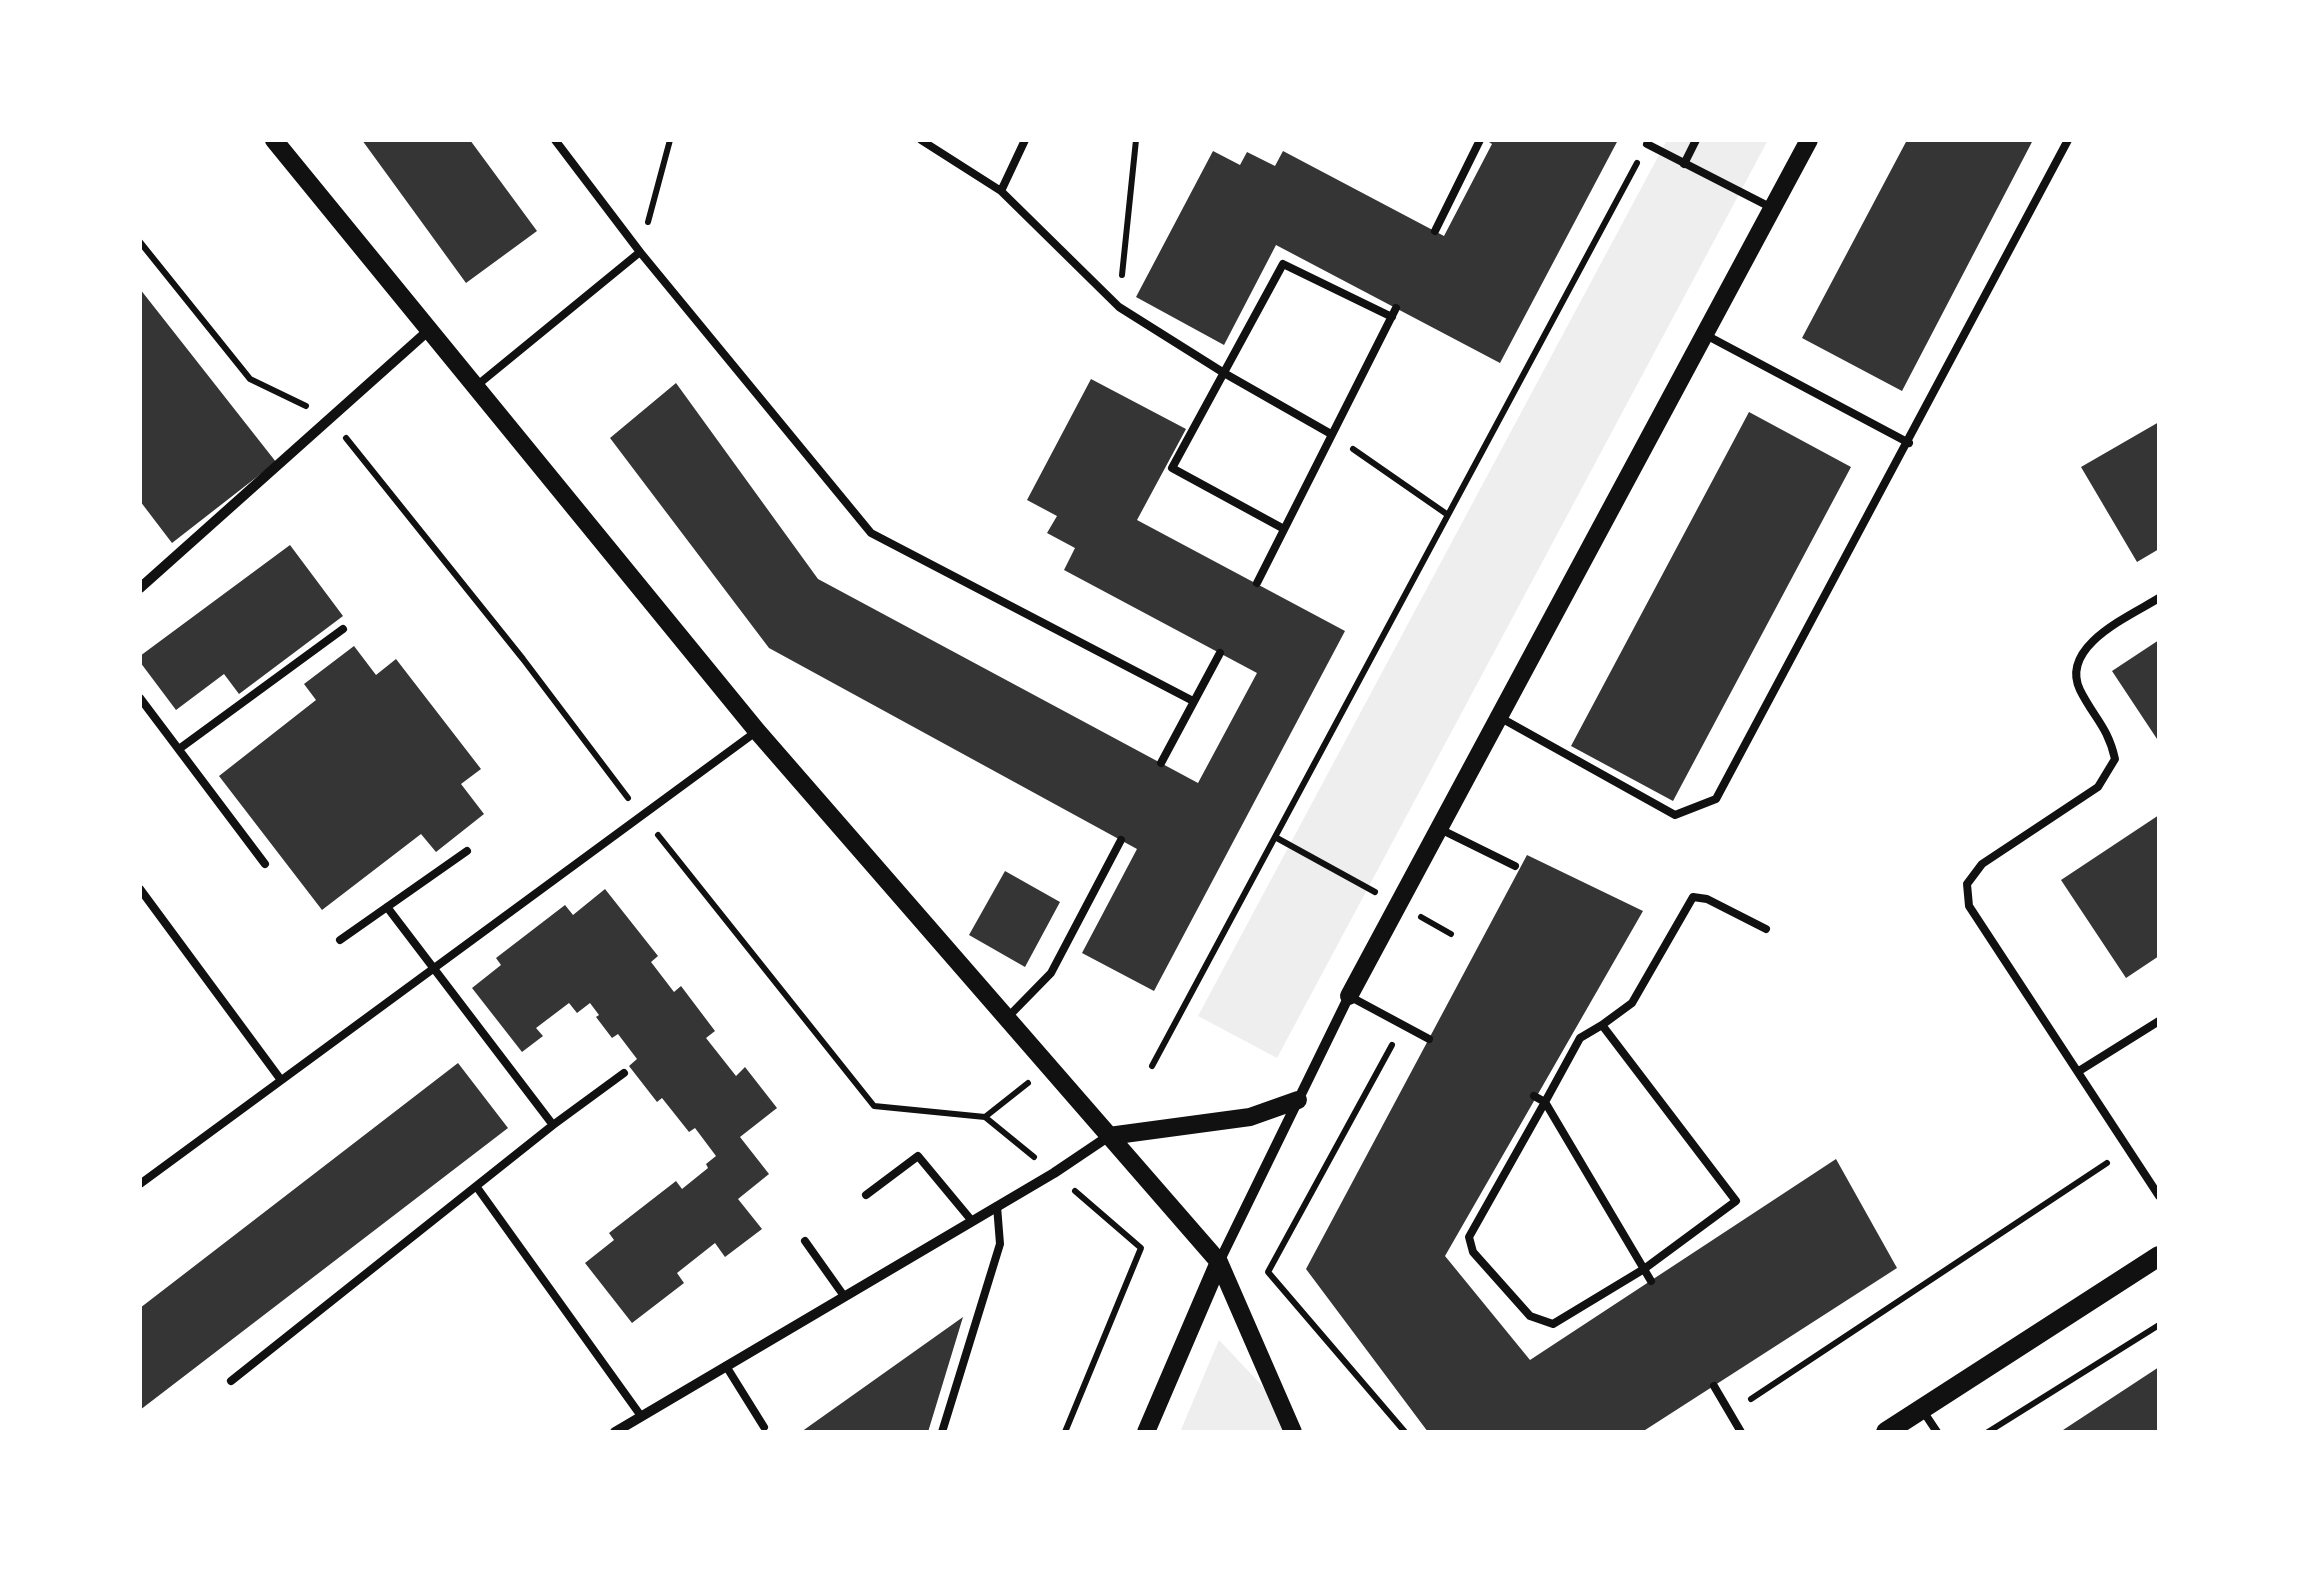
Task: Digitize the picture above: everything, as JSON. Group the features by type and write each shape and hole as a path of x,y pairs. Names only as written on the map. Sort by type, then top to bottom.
{"main road":[{"path":"1886,1432 2159,1256"}],"street":[{"path":"274,140 757,731 1219,1262 1293,1432"},
{"path":"1146,1432 1219,1262 1349,996 1809,140"},
{"path":"140,588 430,330"},
{"path":"615,1432 1054,1173 1109,1136 1250,1117 1298,1100"}],"lane":[{"path":"555,140 640,252 871,532 1193,702"},
{"path":"921,140 1001,191 1119,306 1224,373 1332,434"},
{"path":"1001,191 1025,140"},
{"path":"1435,231 1479,142 1468,140"},
{"path":"1684,164 1696,140"},
{"path":"1499,717 1675,815 1716,799 2068,140"},
{"path":"1646,144 1772,208"},
{"path":"475,387 640,252"},
{"path":"1256,583 1284,529 1394,313 1283,264 1172,468 1284,529"},
{"path":"1704,334 1909,442"},
{"path":"2159,598 2092,640 2077,665 2078,686 2110,736 2115,760 2098,787 1982,864 1967,884 1969,906 2159,1196"},
{"path":"178,749 343,628"},
{"path":"1161,763 1220,653"},
{"path":"140,698 265,864"},
{"path":"140,1184 757,731"},
{"path":"1440,828 1515,866"},
{"path":"1006,1019 1051,973 1120,840"},
{"path":"340,940 467,851"},
{"path":"140,889 281,1080"},
{"path":"1602,1025 1736,1201 1644,1269 1553,1324 1530,1316 1474,1252 1469,1237 1580,1038 1632,1003 1692,897 1707,899 1766,929"},
{"path":"387,907 553,1125"},
{"path":"1349,996 1428,1039"},
{"path":"2079,1071 2159,1021"},
{"path":"231,1381 624,1073"},
{"path":"1534,1096 1545,1102 1651,1281"},
{"path":"866,1195 918,1156 972,1221"},
{"path":"476,1186 641,1416"},
{"path":"942,1432 1000,1244 998,1206"},
{"path":"804,1241 844,1296"},
{"path":"726,1366 764,1427"},
{"path":"1714,1386 1741,1432"},
{"path":"1922,1410 1937,1432"}],"path":[{"path":"640,252 670,140"},
{"path":"1119,306 1136,140"},
{"path":"1152,1066 1646,144"},
{"path":"140,242 250,379 330,418 874,1106 985,1117 1141,1248 1065,1432"},
{"path":"1332,434 1448,515"},
{"path":"1275,837 1451,934"},
{"path":"1403,1025 1268,1272 1405,1432"},
{"path":"985,1117 1049,1067"},
{"path":"1730,1412 2129,1149"},
{"path":"1988,1432 2159,1325"}],"shaded area":[{"path":"1667,140 1768,140 1277,1058 1198,1016"},
{"path":"1219,1340 1285,1410 1294,1432 1180,1432"}],"building":[{"path":"362,140 470,140 537,231 466,283"},
{"path":"1486,140 1618,140 1500,363 1276,245 1224,345 1136,297 1213,151 1240,165 1247,152 1275,166 1283,151 1444,236 1492,144"},
{"path":"1907,140 2033,140 1902,391 1802,338"},
{"path":"140,289 276,462 172,543 140,501"},
{"path":"1091,379 1186,429 1137,520 1345,631 1154,991 1082,953 1137,849 769,648 610,438 676,383 818,579 1198,783 1257,673 1064,570 1075,548 1047,533 1057,516 1027,500"},
{"path":"1749,412 1851,467 1673,801 1571,746"},
{"path":"2159,422 2159,549 2137,562 2081,467"},
{"path":"290,545 343,616 239,694 224,674 176,710 140,662 140,656"},
{"path":"2159,640 2159,742 2112,671"},
{"path":"354,646 376,675 396,659 481,769 461,784 484,814 436,852 421,834 322,910 219,776 316,700 304,684"},
{"path":"2159,815 2159,956 2126,978 2061,880"},
{"path":"1527,855 1643,911 1445,1256 1530,1360 1836,1159 1897,1268 1642,1432 1428,1432 1306,1269"},
{"path":"1005,871 1060,902 1025,967 969,935"},
{"path":"605,889 658,956 651,962 674,992 681,986 715,1031 706,1038 736,1076 745,1067 777,1108 740,1137 769,1174 738,1199 762,1229 725,1257 715,1243 677,1273 684,1283 632,1323 585,1263 614,1240 609,1233 676,1181 682,1189 708,1168 706,1164 716,1156 695,1128 689,1132 662,1098 657,1102 629,1066 637,1059 618,1034 612,1038 590,1003 577,1013 569,1003 536,1028 543,1036 522,1052 472,988 501,965 496,958 565,905 573,915"},
{"path":"458,1063 508,1128 140,1410 140,1308"},
{"path":"963,1317 928,1432 801,1432"},
{"path":"2159,1367 2159,1432 2060,1432"}]}
